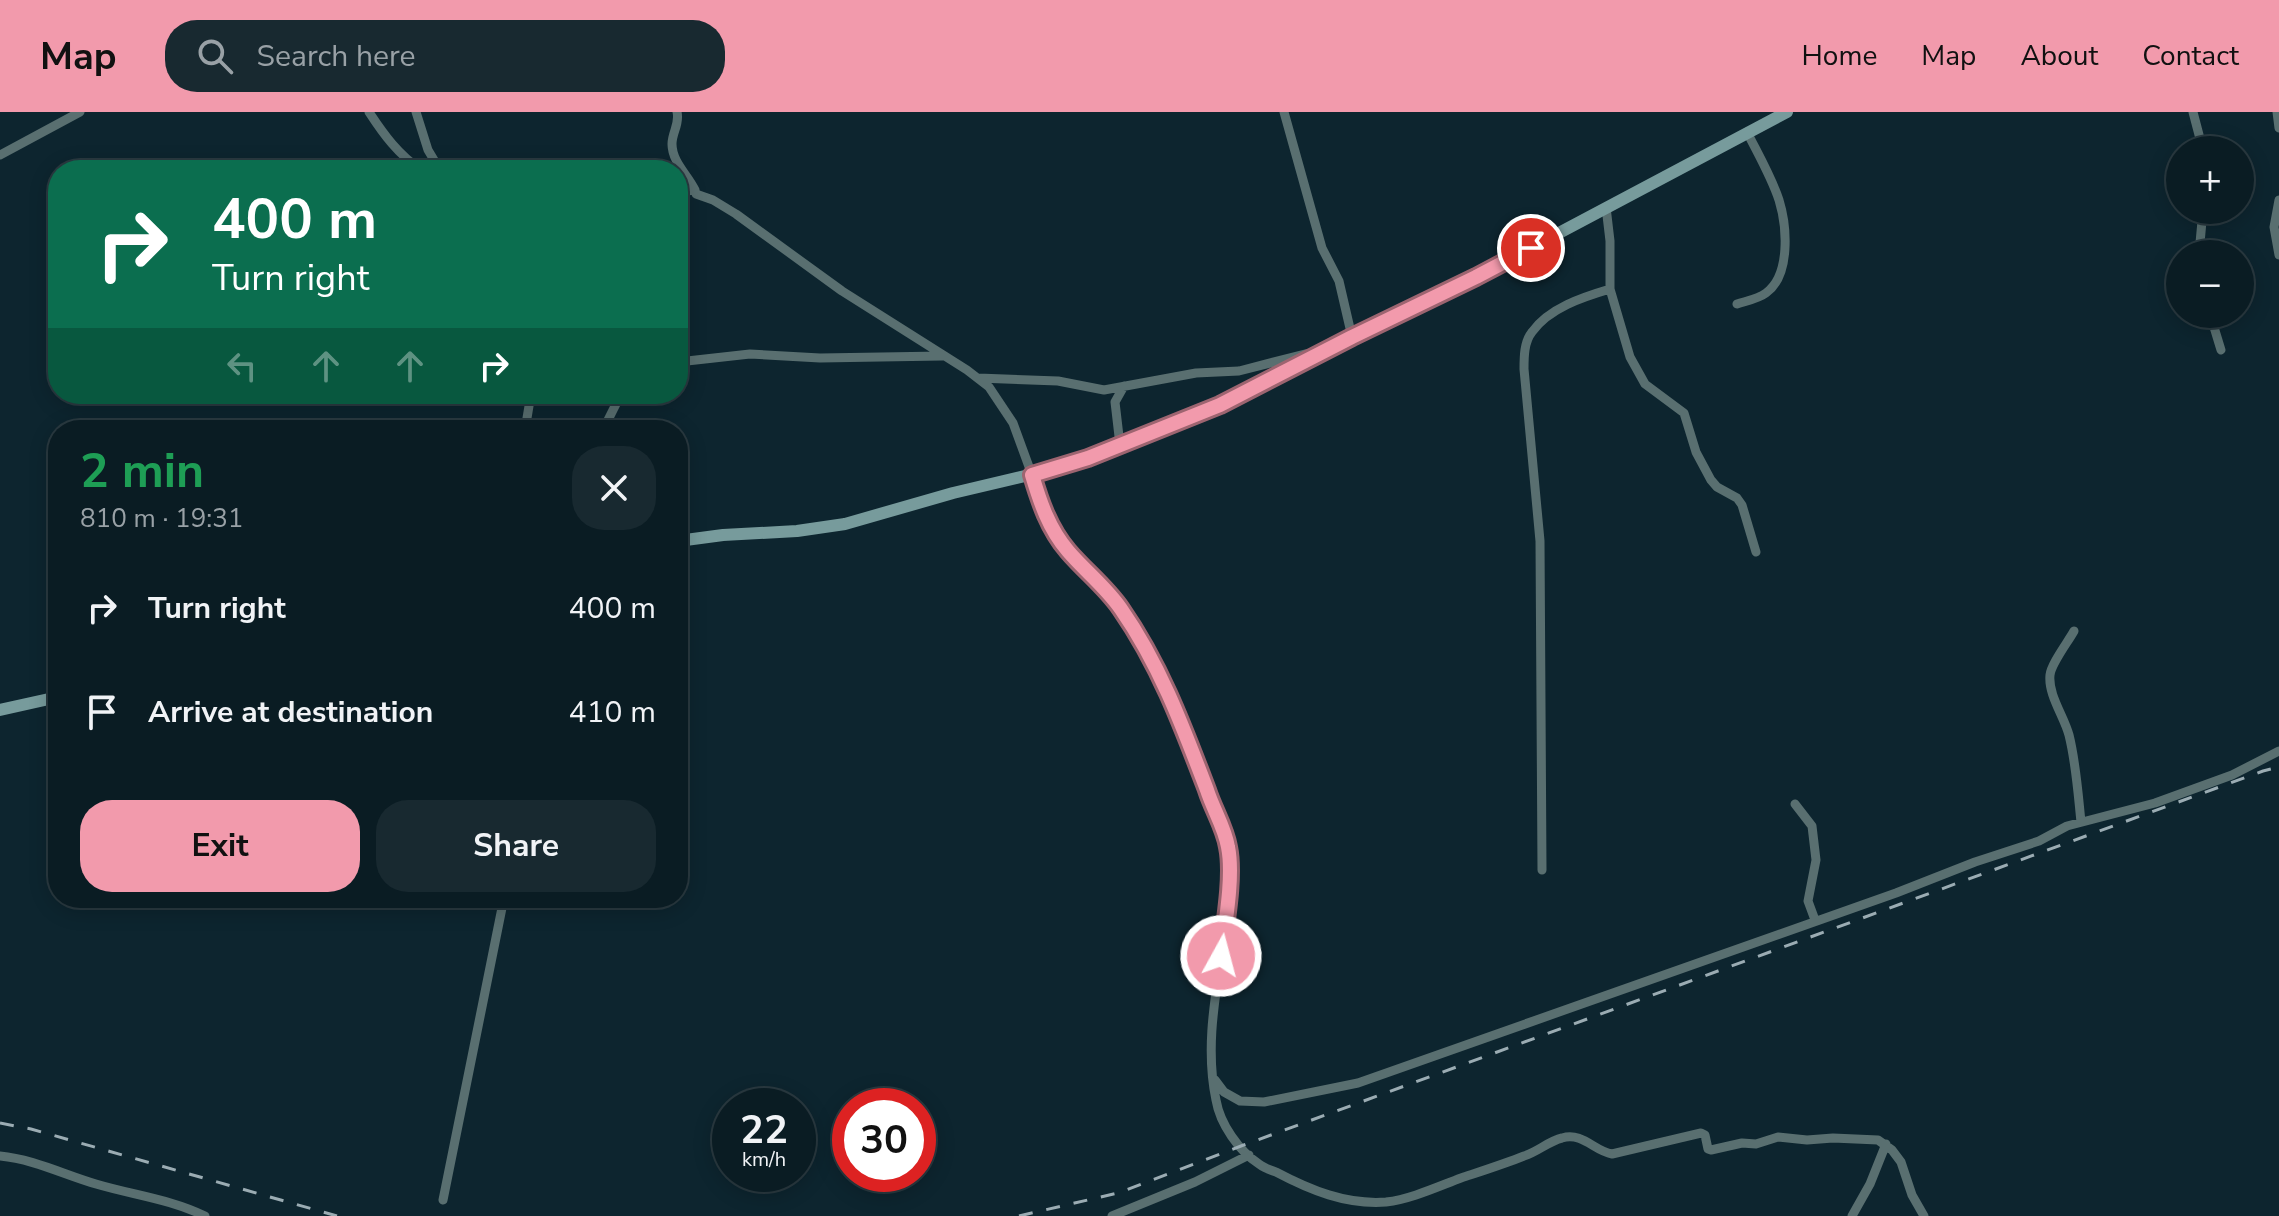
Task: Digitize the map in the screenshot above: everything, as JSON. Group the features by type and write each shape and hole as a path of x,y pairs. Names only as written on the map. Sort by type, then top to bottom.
{"street":[{"path":"0,155 80,112"},
{"path":"369,112 407,160"},
{"path":"416,112 434,160"},
{"path":"677,112 679,120 672,148 677,160"},
{"path":"1284,112 1322,248 1339,281 1352,337"},
{"path":"688,540 845,524 1088,458 1214,407 1476,277 1787,112"},
{"path":"2193,112 2199,136"},
{"path":"2277,112 2279,128"},
{"path":"1737,304 1763,296 1778,280 1784,264 1784,233 1779,202 1747,132"},
{"path":"688,177 696,194 736,214 842,291 978,378 996,397 1013,423 1038,498 1053,530 1066,549 1111,595 1159,670 1228,846 1228,889 1211,1058 1216,1101 1225,1127 1258,1164 1323,1195 1386,1202 1425,1192 1574,1136 1612,1154 1701,1133 1705,1135 1708,1149 1711,1150 1786,1137 1807,1140 1868,1139 1886,1144 1901,1162 1912,1195 1924,1216"},
{"path":"688,191 695,190"},
{"path":"2279,200 2274,227 2279,255"},
{"path":"1606,207 1610,289 1622,335 1638,374 1645,384 1684,413 1696,452 1711,480 1742,505 1756,552"},
{"path":"1542,870 1540,556 1524,369 1525,349 1530,333 1553,314 1576,300 1610,289"},
{"path":"2214,328 2221,350"},
{"path":"978,378 1058,381 1095,389 1196,373 1239,371 1305,354 1321,353"},
{"path":"688,361 750,354 820,358 943,356"},
{"path":"1120,445 1115,402 1124,386"},
{"path":"2074,631 2050,670 2050,680 2069,732 2081,822"},
{"path":"3,706 48,699"},
{"path":"1213,1078 1224,1092 1240,1101 1264,1102 1358,1083 1871,902 2039,841 2060,829 2155,803 2232,775 2279,751"},
{"path":"1795,804 1812,826 1816,860 1808,901 1815,920"},
{"path":"443,1200 502,908"},
{"path":"1852,1216 1886,1144"},
{"path":"1112,1216 1195,1182 1249,1155"},
{"path":"0,1156 176,1204 205,1216"}],"railway":[{"path":"1019,1216 1118,1193 2279,767"},
{"path":"0,1123 31,1129 337,1216"}],"route":[{"path":"1221,956 1230,874 1228,846 1177,712 1159,670 1121,609 1066,549 1053,530 1038,498 1032,475 1088,458 1220,405 1531,248"}]}
